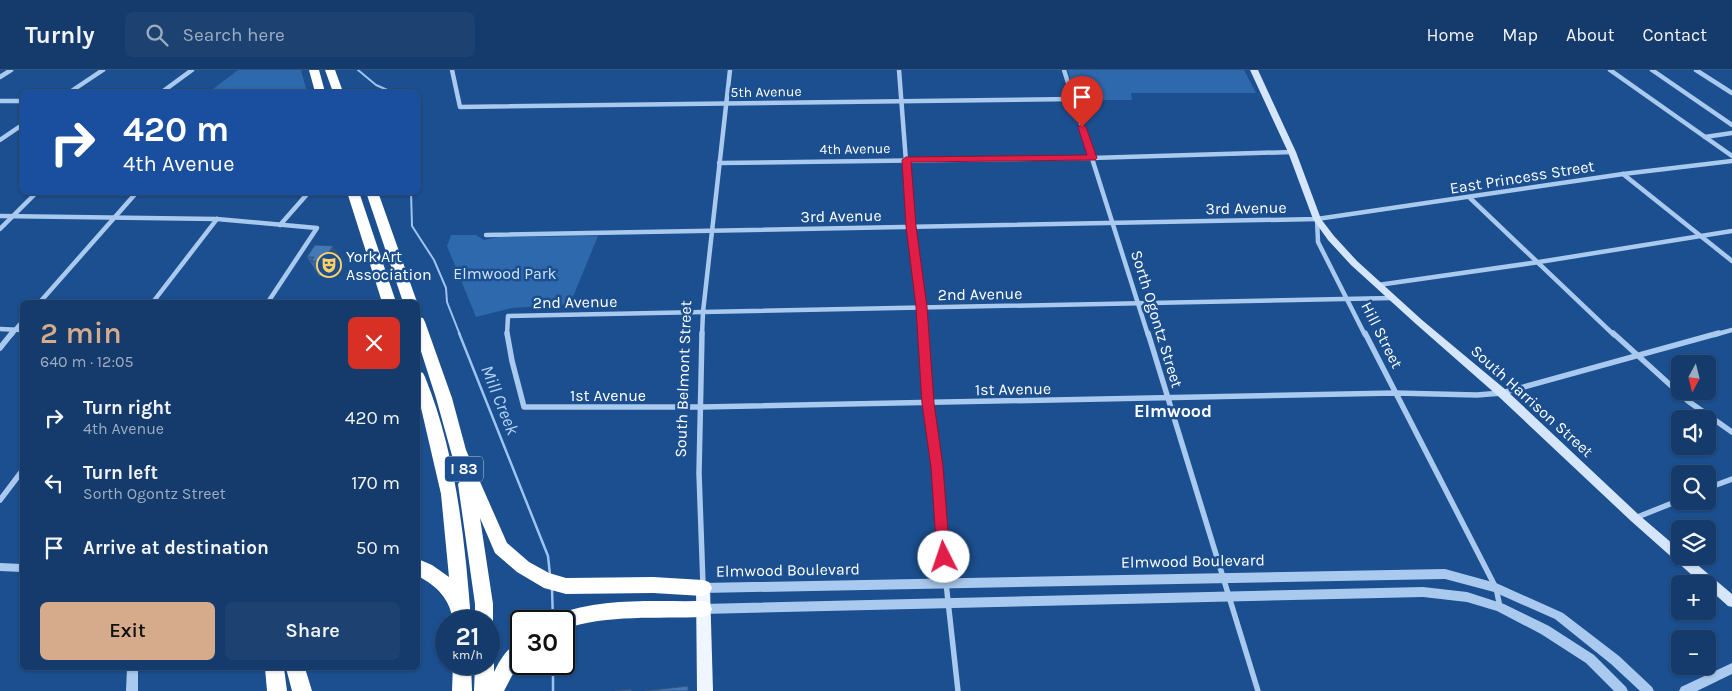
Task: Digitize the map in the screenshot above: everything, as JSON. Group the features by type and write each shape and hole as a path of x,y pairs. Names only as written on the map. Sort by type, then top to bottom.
{"highway":[{"path":"314,70 319,90"},
{"path":"330,70 337,90"},
{"path":"354,195 388,300"},
{"path":"373,195 409,300"},
{"name":"I 83","path":"420,328 444,398 464,469 483,594 484,610"},
{"name":"I 83","path":"420,382 429,405 449,494 462,610"},
{"path":"459,451 501,548 523,567 544,580 566,586 653,585 703,588"},
{"path":"420,568 436,576 448,588 460,610"},
{"path":"575,618 618,611 703,609"},
{"path":"494,691 510,662"},
{"path":"275,670 278,691"},
{"path":"297,670 302,691"},
{"path":"462,675 462,691"},
{"path":"484,675 484,691"}],"main road":[{"name":"Hill Street","path":"1254,70 1292,152 1317,219"},
{"name":"South Harrison Street","path":"1317,219 1346,255 1378,285 1502,393 1635,518 1732,602"},
{"name":"South Belmont Street","path":"703,588 705,691"}],"street":[{"path":"0,77 12,70"},
{"path":"73,90 103,70"},
{"path":"165,90 192,70"},
{"name":"5th Avenue","path":"452,70 460,107 1073,99"},
{"name":"South Belmont Street","path":"703,588 700,473 703,312 730,70"},
{"path":"899,70 911,226 921,307 928,403 937,467 946,583 958,691"},
{"name":"Sorth Ogontz Street","path":"1064,70 1169,398 1258,691"},
{"path":"1610,70 1732,156"},
{"path":"1652,70 1732,125"},
{"path":"1696,70 1732,93"},
{"path":"0,101 20,101"},
{"path":"0,140 20,126"},
{"path":"1705,137 1732,133"},
{"name":"4th Avenue","path":"719,163 1092,158 1292,152"},
{"name":"East Princess Street","path":"1317,219 1624,174 1732,161"},
{"path":"1624,174 1732,261"},
{"path":"0,229 34,195"},
{"path":"42,300 134,195"},
{"path":"280,225 306,195"},
{"path":"1470,198 1635,355 1688,401 1732,432"},
{"path":"0,216 216,219 317,228 269,300"},
{"path":"155,300 216,219"},
{"name":"3rd Avenue","path":"486,235 1317,219"},
{"name":"Hill Street","path":"1317,219 1318,242 1496,588 1500,607"},
{"path":"1378,285 1539,262 1732,231"},
{"name":"2nd Avenue","path":"524,407 512,359 506,323 508,316 1393,298"},
{"path":"0,348 20,324"},
{"path":"0,329 20,330"},
{"name":"1st Avenue","path":"524,407 702,407 1395,393 1477,395 1502,393 1635,355 1732,330"},
{"path":"0,500 20,474"},
{"path":"1716,485 1732,479"},
{"path":"1635,518 1671,504"},
{"path":"0,567 20,568"},
{"name":"Elmwood Boulevard","path":"703,588 1445,574 1496,588 1559,616 1615,660 1648,691"},
{"path":"703,609 1423,592 1467,597 1500,607 1545,630 1590,659 1622,691"},
{"path":"1685,691 1732,668"},
{"path":"131,688 133,670"}],"green space":[{"path":"238,70 301,70 306,90 212,90"},
{"path":"1068,70 1244,70 1256,93 1131,93 1132,100 1094,100 1092,93 1074,93"},
{"name":"Elmwood Park","path":"451,235 476,235 484,240 499,237 598,236 570,304 512,308 476,317 447,246"}],"building":[{"path":"315,245 333,246 322,262 311,261 314,257 307,257"},
{"path":"688,686 688,691 644,691"},
{"path":"631,689 631,691 615,691"}],"waterway":[{"name":"Mill Creek","path":"358,70 376,85 387,90"},
{"name":"Mill Creek","path":"411,195 412,226 434,260 446,288 447,302 460,335"},
{"name":"Mill Creek","path":"459,333 548,556 550,575"},
{"name":"Mill Creek","path":"552,588 553,610"},
{"name":"Mill Creek","path":"553,675 553,691"}],"place":[{"name":"York Art Association","path":"329,265"}],"district":[{"name":"Elmwood","path":"1173,411"}],"route":[{"path":"944,557 937,467 928,403 921,307 911,226 906,160 1092,158 1082,127"}]}
